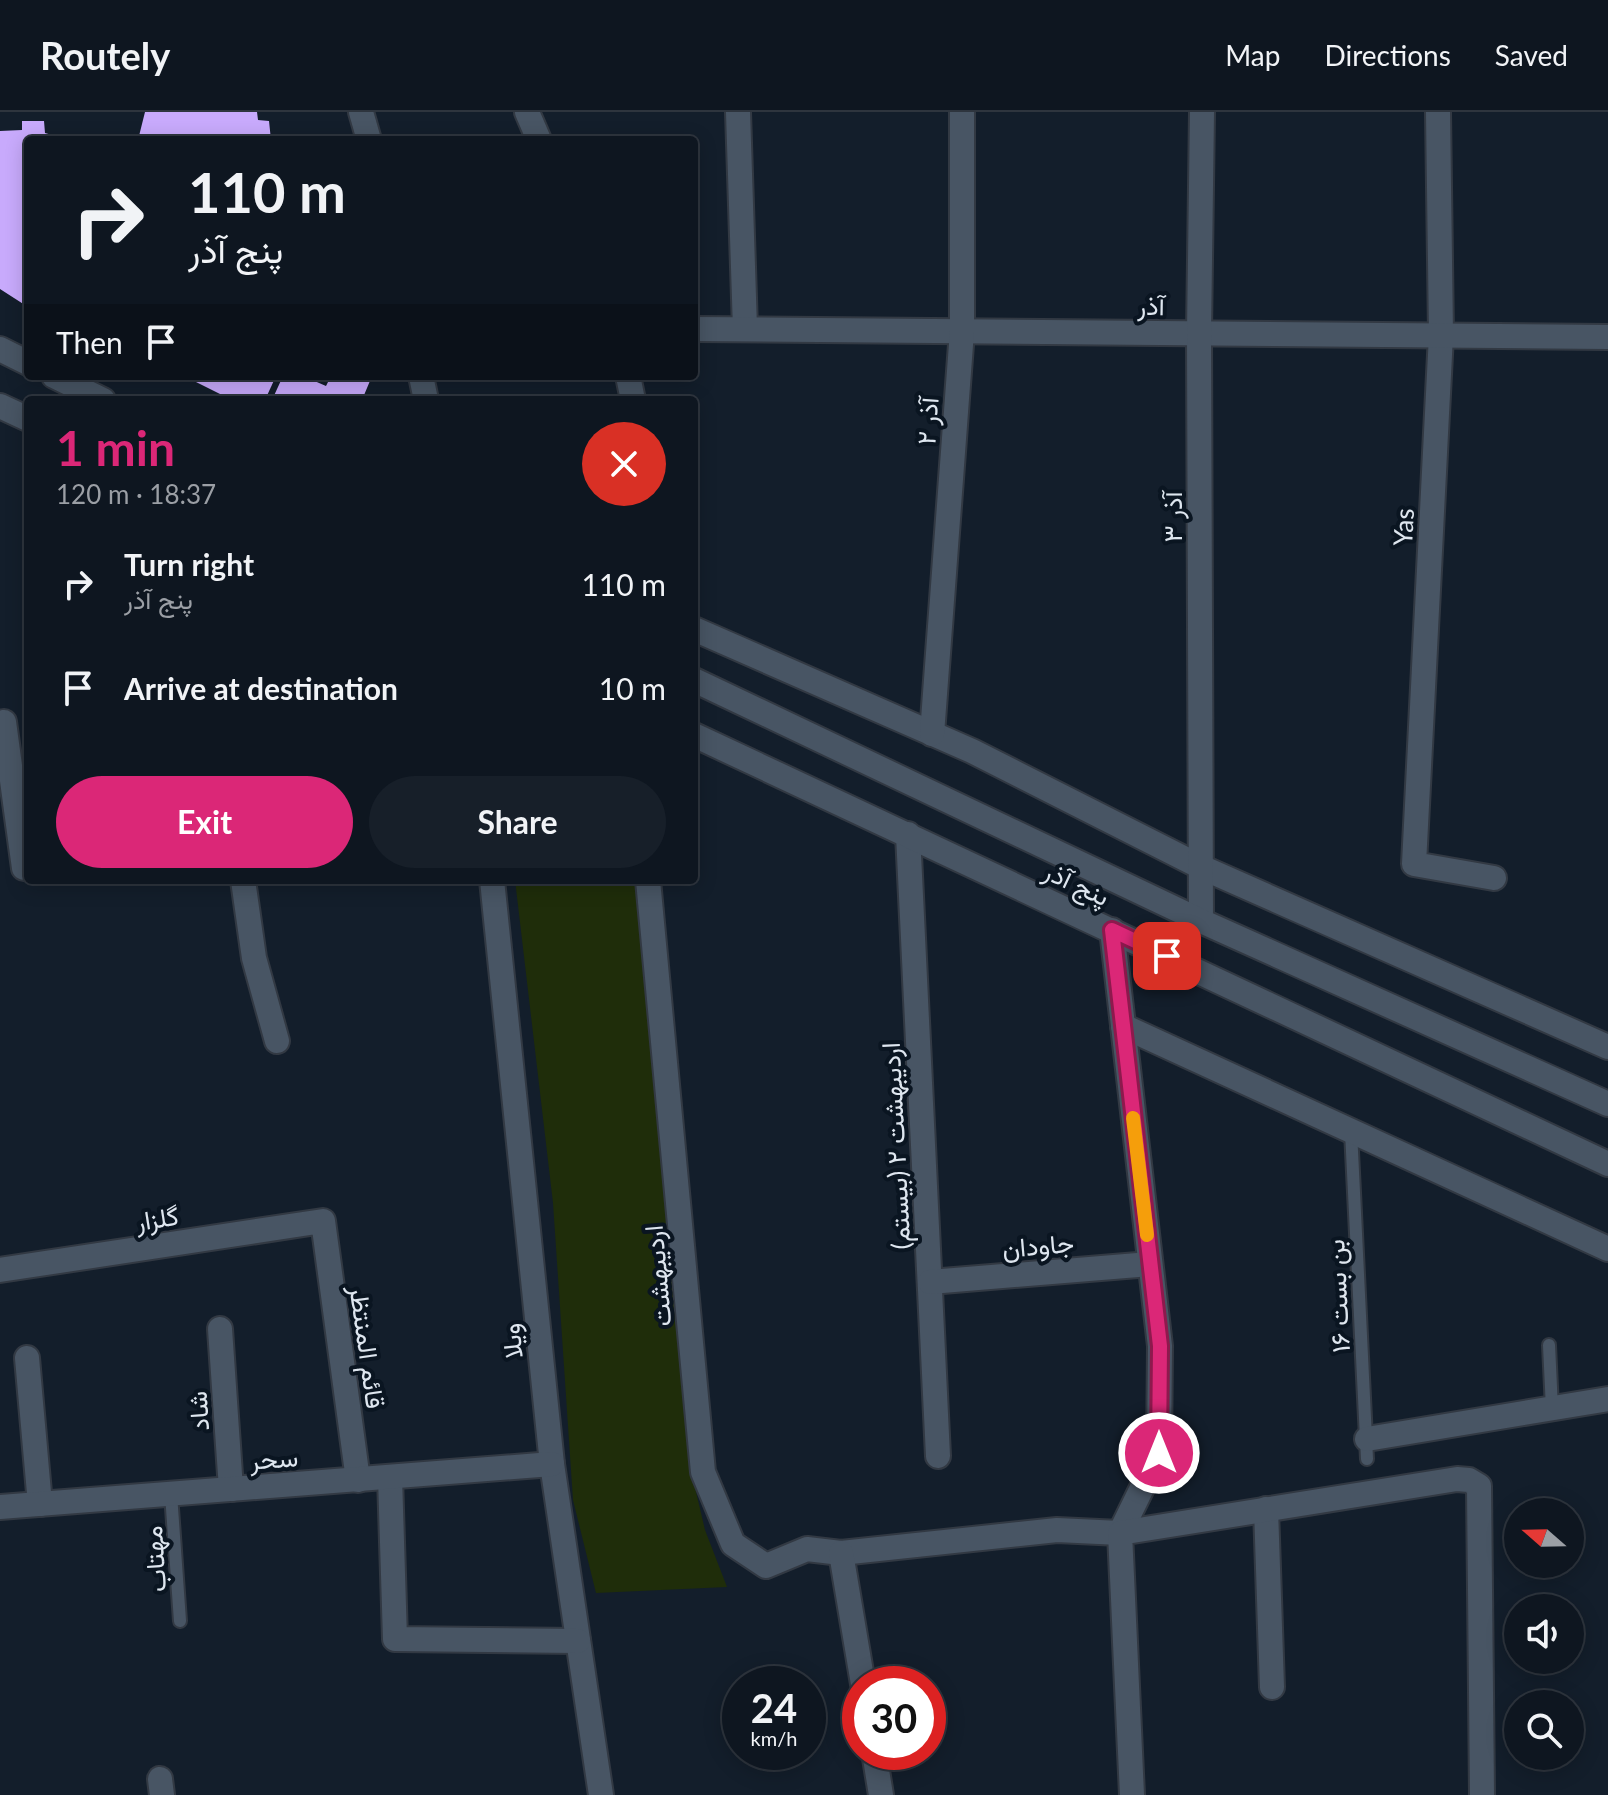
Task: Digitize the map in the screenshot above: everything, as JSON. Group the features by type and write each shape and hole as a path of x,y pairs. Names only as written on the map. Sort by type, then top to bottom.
{"street":[{"path":"361,112 368,136"},
{"path":"527,112 537,136"},
{"path":"738,112 745,329"},
{"name":"آذر ۲","path":"932,734 962,331 962,112"},
{"name":"آذر ۳","path":"1201,921 1199,333 1202,112"},
{"name":"Yas","path":"1438,112 1441,335 1414,864 1494,878"},
{"name":"آذر","path":"698,329 1608,337"},
{"path":"0,349 24,361"},
{"path":"62,380 95,396"},
{"path":"0,406 24,417"},
{"path":"698,631 972,751 1201,867 1608,1047"},
{"name":"پنج آذر","path":"698,681 1201,921 1608,1104"},
{"path":"4,722 17,869"},
{"name":"پنج آذر","path":"698,737 1608,1164"},
{"name":"اردیبهشت ۲ (بیستم)","path":"908,834 938,1456"},
{"path":"244,884 254,958 277,1041"},
{"name":"ویلا","path":"492,884 552,1464 601,1795"},
{"name":"اردیبهشت","path":"648,884 703,1472 733,1544 766,1566 807,1549 841,1553 1057,1530 1120,1533 1457,1479 1469,1480 1479,1486 1482,1795"},
{"path":"1112,930 1160,1346 1159,1453 1120,1533 1132,1795"},
{"path":"1123,1026 1608,1249"},
{"name":"گلزار","path":"0,1270 323,1221"},
{"name":"قائم المنتظر","path":"323,1221 358,1480"},
{"name":"جاودان","path":"930,1282 1150,1264"},
{"name":"شاد","path":"220,1329 231,1489"},
{"path":"27,1358 40,1504"},
{"path":"1367,1449 1608,1399"},
{"name":"سحر","path":"0,1507 552,1464"},
{"path":"390,1477 395,1639 578,1641"},
{"path":"1266,1509 1272,1687"},
{"path":"841,1553 860,1666"},
{"path":"877,1770 881,1795"}],"lane":[{"name":"بن بست ۱۶","path":"1351,1131 1367,1449"},
{"path":"1549,1345 1552,1409"},
{"name":"مهتاب","path":"171,1494 180,1621"}],"green space":[{"path":"515,884 645,884 671,1157 689,1462 705,1530 727,1587 596,1593 573,1500 553,1203"}],"building":[{"path":"145,112 257,112 258,120 269,121 271,136 139,136"},
{"path":"22,121 44,121 45,133 52,136 24,136 24,304 0,289 0,131 22,130"},
{"path":"192,380 274,380 267,396 224,396"},
{"path":"281,380 312,380 326,386 329,380 370,380 364,396 274,396"}],"slow traffic":[{"path":"1133,1118 1147,1235"}],"route":[{"path":"1159,1453 1160,1346 1112,930 1167,956"}]}
